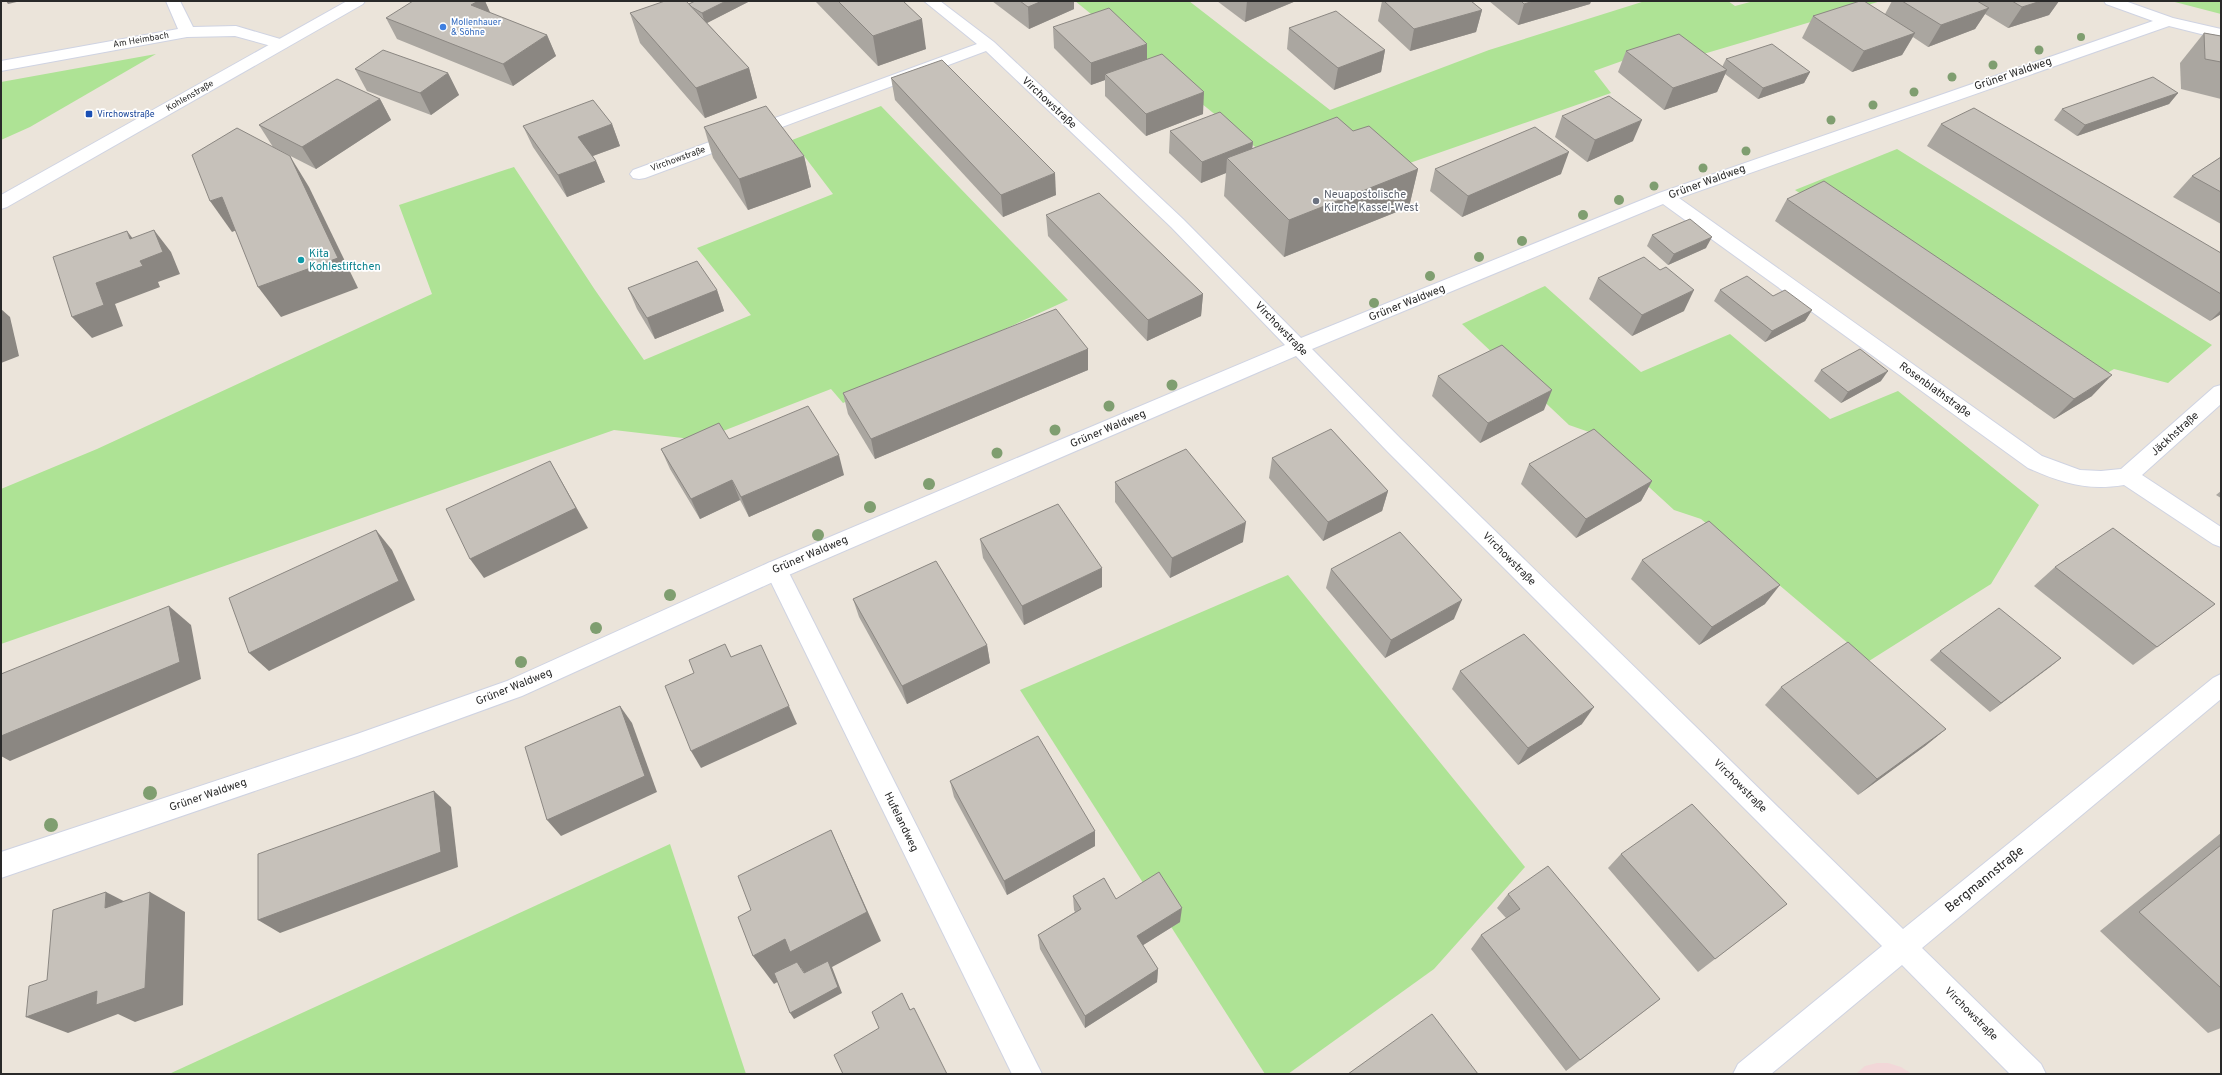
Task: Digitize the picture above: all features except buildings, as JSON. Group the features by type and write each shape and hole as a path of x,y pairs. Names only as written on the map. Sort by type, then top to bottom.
{"street":[{"path":"173,1 187,32"},
{"name":"Kohlenstraße","path":"1,203 358,1"},
{"name":"Virchowstraße","path":"931,1 988,44 1177,223 1399,451 2031,1074"},
{"path":"2111,1 2168,21 2221,34"},
{"name":"Grüner Waldweg","path":"1,865 357,745 514,689 776,570 1299,347 1665,197 1877,121 2168,21"},
{"name":"Am Heimbach","path":"1,66 187,32 236,31 282,44"},
{"name":"Virchowstraße","path":"639,174 988,44"},
{"name":"Rosenblathstraße","path":"1665,197 2035,462 2069,478 2102,481 2128,476"},
{"name":"Jäckhstraße","path":"2128,476 2221,392"},
{"path":"2128,476 2221,538"},
{"name":"Hufelandweg","path":"776,570 1026,1074"},
{"name":"Bergmannstraße","path":"1748,1074 2221,685"}],"shaded area":[{"path":"1877,1063 1888,1063 1901,1067 1912,1074 1856,1074 1865,1066"}],"green space":[{"path":"1075,1 1189,1 1330,110 1489,50 1645,1 1728,1 1735,6 1754,1 1881,1 1700,55 1678,41 1594,71 1611,93 1401,166 1270,159"},
{"path":"2171,1 2221,1 2221,14"},
{"path":"156,54 30,127 1,140 1,82"},
{"path":"881,106 1068,300 843,403 831,389 700,440 614,430 1,644 1,489 97,449 432,294 399,205 514,167 595,290 644,360 751,315 697,248 833,194 792,140"},
{"path":"1897,149 2212,345 2168,383 2114,369 2089,384 1795,190"},
{"path":"1545,286 1641,372 1730,334 1830,419 1898,391 2039,505 1991,584 1869,661 1701,519 1674,510 1589,432 1569,425 1462,324"},
{"path":"1288,575 1525,867 1434,969 1288,1074 1265,1074 1020,690"},
{"path":"670,844 746,1074 169,1074"}],"place":[{"name":"Mollenhauer & Söhne","path":"443,27"},
{"name":"Virchowstraße","path":"89,114"},
{"name":"Neuapostolische Kirche Kassel-West","path":"1316,201"},
{"name":"Kita Kohlestiftchen","path":"301,260"}]}
